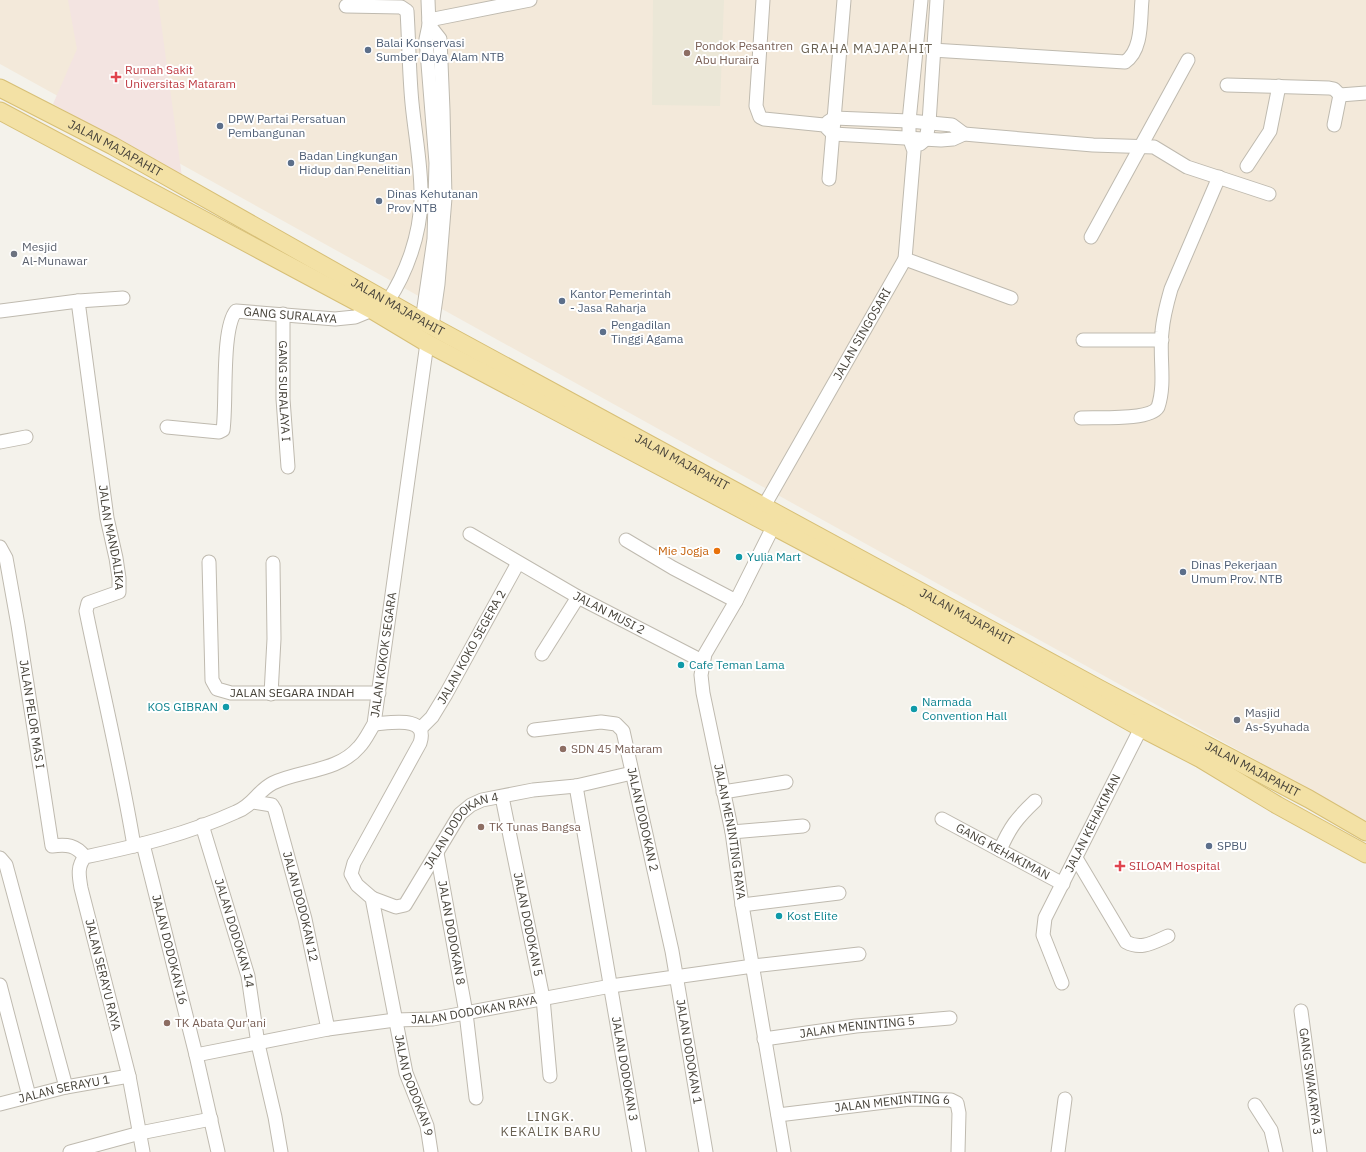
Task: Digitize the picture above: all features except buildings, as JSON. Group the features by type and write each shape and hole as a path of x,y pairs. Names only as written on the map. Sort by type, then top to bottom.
{"main road":[{"name":"JALAN MAJAPAHIT","path":"0,88 113,146 388,301 693,476 773,527 1103,698 1309,799 1366,832"},
{"name":"JALAN MAJAPAHIT","path":"0,111 372,310 428,343 693,476 764,506 1073,682"},
{"path":"40,133 52,115"},
{"name":"JALAN MAJAPAHIT","path":"1103,698 1141,728 1201,759 1277,806 1366,854"}],"street":[{"path":"427,324 434,240 436,163 426,39 429,23 428,0"},
{"path":"429,23 530,0"},
{"path":"763,0 756,106 760,117 764,119 909,137 953,139 964,134 1093,145 1154,147 1187,167 1269,194"},
{"path":"830,179 830,126 844,0"},
{"path":"921,0 909,121 909,137 914,151 905,260 1011,298"},
{"path":"914,151 926,138 937,0"},
{"path":"932,50 1125,62 1135,52 1142,0"},
{"path":"346,6 401,7 407,11 410,75 421,200 419,224 406,266 401,279 388,301"},
{"path":"1091,237 1188,60"},
{"path":"1227,85 1329,88 1334,89 1340,95 1366,93"},
{"path":"1248,166 1270,131 1279,86"},
{"path":"1334,124 1340,95"},
{"path":"830,126 909,121 952,125 964,134"},
{"path":"1081,418 1142,416 1156,410 1160,401 1162,340 1167,304 1171,290 1219,177"},
{"name":"JALAN SINGOSARI","path":"764,506 905,260"},
{"path":"0,311 78,301 123,298"},
{"name":"JALAN MANDALIKA","path":"78,301 107,518 119,578 119,592 88,603 86,611 102,693 138,845"},
{"name":"GANG SURALAYA","path":"167,427 222,432 224,424 224,369 233,315 236,311 241,310 335,319 355,317 372,310"},
{"name":"GANG SURALAYA I","path":"283,314 283,399 288,467"},
{"path":"1083,340 1162,340"},
{"name":"JALAN KOKOK SEGARA","path":"138,845 185,832 237,812 253,802 263,788 275,782 331,765 347,758 359,748 374,724 428,343"},
{"path":"0,442 26,437"},
{"name":"JALAN MENINTING RAYA","path":"773,527 736,601 705,654 702,661 701,674 702,689 732,832 742,905 784,1152"},
{"name":"JALAN MUSI 2","path":"470,534 518,563 578,596 702,661"},
{"path":"626,540 673,568 736,601"},
{"name":"JALAN PELOR MAS I","path":"0,547 6,558 18,625 52,846 69,844 80,851 85,857"},
{"name":"JALAN SEGARA INDAH","path":"209,562 212,680 214,687 221,692 271,694 379,693"},
{"name":"JALAN KOKO SEGERA 2","path":"372,898 352,878 351,869 420,743 421,732 443,700 518,563"},
{"path":"271,694 274,639 273,564"},
{"path":"542,654 578,596"},
{"path":"374,724 408,722 416,724 421,732"},
{"name":"JALAN DODOKAN 2","path":"534,730 601,722 619,726 623,731 672,951"},
{"name":"JALAN KEHAKIMAN","path":"1062,983 1043,935 1045,918 1141,728"},
{"name":"JALAN DODOKAN 4","path":"372,898 396,907 405,905 460,814 465,809 482,800 533,790 576,786 632,773"},
{"path":"723,792 786,782"},
{"path":"576,786 611,986"},
{"name":"JALAN DODOKAN 5","path":"502,797 543,998 550,1076"},
{"path":"1000,850 1009,829 1017,818 1035,801"},
{"name":"JALAN DODOKAN 12","path":"253,802 272,805 275,810 305,919 328,1029"},
{"name":"GANG KEHAKIMAN","path":"942,819 1063,884"},
{"name":"JALAN DODOKAN 14","path":"202,825 248,976 258,1044 275,1117 281,1152"},
{"path":"732,832 803,826"},
{"path":"85,857 138,845"},
{"name":"JALAN DODOKAN 16","path":"138,845 196,1055 218,1152"},
{"name":"JALAN DODOKAN 8","path":"437,853 466,1013 476,1098"},
{"name":"JALAN SERAYU RAYA","path":"85,857 79,867 81,888 130,1076 143,1152"},
{"path":"0,858 6,865 66,1087"},
{"path":"1076,858 1126,942 1138,947 1145,946 1168,936"},
{"path":"742,905 839,893"},
{"name":"JALAN DODOKAN 9","path":"372,898 406,1073 427,1126 431,1152"},
{"name":"JALAN DODOKAN 1","path":"672,951 706,1152"},
{"name":"JALAN DODOKAN RAYA","path":"196,1055 328,1029 395,1020 433,1019 611,986 753,966 859,954"},
{"path":"0,986 29,1096"},
{"name":"JALAN DODOKAN 3","path":"611,986 639,1152"},
{"name":"GANG SWAKARYA 3","path":"1301,1011 1320,1152"},
{"name":"JALAN MENINTING 5","path":"764,1039 856,1026 950,1018"},
{"name":"JALAN SERAYU 1","path":"0,1104 66,1087 130,1076"},
{"name":"JALAN MENINTING 6","path":"778,1115 910,1099 951,1100 957,1103 959,1113 958,1152"},
{"path":"1058,1152 1065,1099"},
{"path":"1255,1105 1271,1130 1276,1152"},
{"path":"70,1152 140,1133 211,1119"}],"shaded area":[{"path":"0,0 1366,0 1366,821 0,64"},
{"name":"Rumah Sakit Universitas Mataram","path":"68,0 158,0 182,177 53,104 77,49"},
{"name":"Pondok Pesantren Abu Huraira","path":"653,0 724,0 720,106 652,105"}],"place":[{"name":"Balai Konservasi Sumber Daya Alam NTB","path":"368,50"},
{"name":"Pondok Pesantren Abu Huraira","path":"687,53"},
{"name":"Rumah Sakit Universitas Mataram","path":"116,77"},
{"name":"DPW Partai Persatuan Pembangunan","path":"220,126"},
{"name":"Badan Lingkungan Hidup dan Penelitian","path":"291,163"},
{"name":"Dinas Kehutanan Prov NTB","path":"379,201"},
{"name":"Mesjid Al-Munawar","path":"14,254"},
{"name":"Kantor Pemerintah - Jasa Raharja","path":"562,301"},
{"name":"Pengadilan Tinggi Agama","path":"603,332"},
{"name":"Mie Jogja","path":"717,551"},
{"name":"Yulia Mart","path":"739,557"},
{"name":"Dinas Pekerjaan Umum Prov. NTB","path":"1183,572"},
{"name":"Cafe Teman Lama","path":"681,665"},
{"name":"KOS GIBRAN","path":"226,707"},
{"name":"Narmada Convention Hall","path":"914,709"},
{"name":"Masjid As-Syuhada","path":"1237,720"},
{"name":"SDN 45 Mataram","path":"563,749"},
{"name":"TK Tunas Bangsa","path":"481,827"},
{"name":"SPBU","path":"1209,846"},
{"name":"SILOAM Hospital","path":"1120,866"},
{"name":"Kost Elite","path":"779,916"},
{"name":"TK Abata Qur'ani","path":"167,1023"}],"district":[{"name":"GRAHA MAJAPAHIT","path":"867,48"},
{"name":"LINGK. KEKALIK BARU","path":"551,1124"}]}
